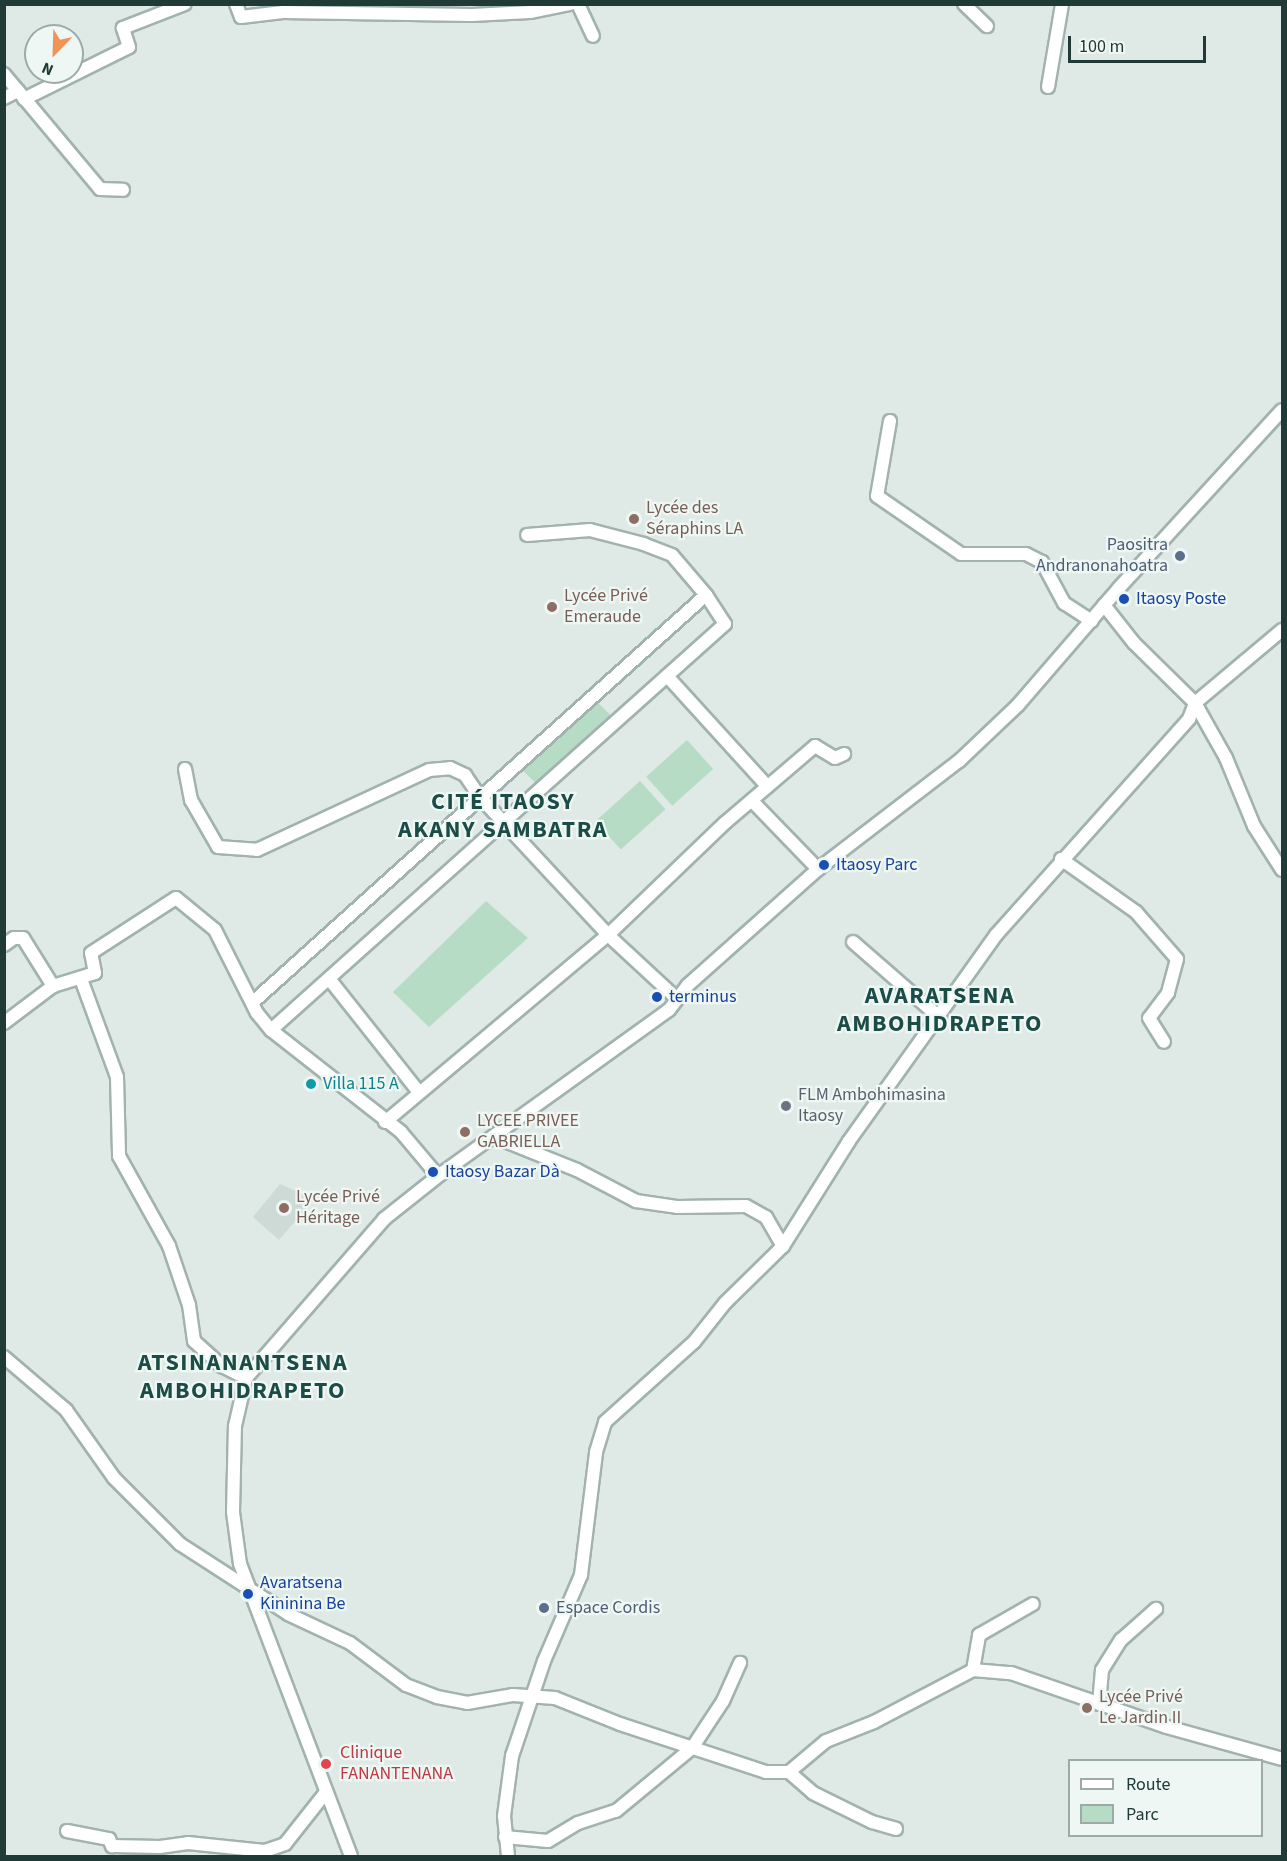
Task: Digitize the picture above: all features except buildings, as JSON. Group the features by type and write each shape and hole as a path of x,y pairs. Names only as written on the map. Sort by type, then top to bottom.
{"street":[{"path":"4,98 21,95 105,63 129,47 123,28 185,4"},
{"path":"236,4 241,17 288,8 530,12 570,4"},
{"path":"578,4 593,36"},
{"path":"964,4 987,26"},
{"path":"1048,87 1062,4"},
{"path":"4,74 100,189 123,190"},
{"path":"351,1857 240,1564 233,1512 235,1426 246,1378 384,1219 438,1176 591,1068 677,999 687,985 818,869 959,761 1018,705 1104,605 1282,410"},
{"path":"890,421 877,496 961,554 1026,554 1042,562 1064,603 1092,621"},
{"path":"271,1030 330,980 504,819 725,624 706,595 672,555 644,544 590,530 527,535"},
{"path":"253,1002 479,796 706,595"},
{"path":"1104,605 1134,642 1195,703 1226,758 1254,826 1282,870"},
{"path":"508,1857 505,1837 508,1775 533,1695 581,1575 596,1452 605,1422 694,1342 725,1303 783,1246 849,1141 996,935 1061,859 1189,719 1195,703 1282,630"},
{"path":"667,676 767,786"},
{"path":"385,1122 418,1091 608,935 767,786 815,746 835,758 844,754"},
{"path":"184,769 191,801 204,828 218,847 237,850 257,850 439,767 465,775 479,796 504,819 608,935 677,999"},
{"path":"752,801 818,869"},
{"path":"1061,859 1136,912 1176,959 1168,993 1149,1018 1164,1042"},
{"path":"4,1023 53,986 95,973 92,953 176,898 215,930 253,1002 271,1030 385,1122 401,1132 438,1176"},
{"path":"4,945 14,938 23,939 53,986"},
{"path":"853,942 939,1017"},
{"path":"81,979 117,1077 119,1156 169,1246 189,1305 194,1341 222,1366 246,1378"},
{"path":"330,980 418,1091"},
{"path":"495,1137 577,1170 636,1201 677,1207 746,1206 766,1217 783,1246"},
{"path":"4,1358 66,1410 114,1478 160,1528 249,1590 350,1642 406,1685 437,1697 467,1703 533,1695 555,1698 765,1772 789,1772 826,1741 874,1722 973,1670 1011,1673 1100,1704 1282,1759"},
{"path":"973,1670 979,1635 1033,1604"},
{"path":"1100,1704 1102,1670 1121,1640 1156,1609"},
{"path":"505,1837 548,1840 578,1822 616,1811 692,1748 723,1701 740,1663"},
{"path":"789,1772 813,1793 872,1822 896,1828"},
{"path":"67,1831 109,1839 112,1846 160,1847 188,1843 265,1851 285,1844 326,1792"}],"shaded area":[{"name":"Lycée Privé Héritage","path":"280,1184 314,1199 279,1240 253,1217"}],"green space":[{"path":"593,698 613,717 543,790 523,771"},
{"path":"687,740 713,769 672,806 646,777"},
{"path":"640,781 665,809 621,849 595,821"},
{"path":"486,901 528,938 429,1027 393,992"}],"place":[{"name":"Lycée des Séraphins LA","path":"634,519"},
{"name":"Paositra Andranonahoatra","path":"1180,556"},
{"name":"Itaosy Poste","path":"1124,599"},
{"name":"Lycée Privé Emeraude","path":"552,607"},
{"name":"Itaosy Parc","path":"824,865"},
{"name":"terminus","path":"657,997"},
{"name":"Villa 115 A","path":"311,1084"},
{"name":"FLM Ambohimasina Itaosy","path":"786,1106"},
{"name":"LYCEE PRIVEE GABRIELLA","path":"465,1132"},
{"name":"Itaosy Bazar Dà","path":"433,1172"},
{"name":"Lycée Privé Héritage","path":"284,1208"},
{"name":"Avaratsena Kininina Be","path":"248,1594"},
{"name":"Espace Cordis","path":"544,1608"},
{"name":"Lycée Privé Le Jardin II","path":"1087,1708"},
{"name":"Clinique FANANTENANA","path":"326,1764"}],"district":[{"name":"CITÉ ITAOSY AKANY SAMBATRA","path":"503,816"},
{"name":"AVARATSENA AMBOHIDRAPETO","path":"940,1010"},
{"name":"ATSINANANTSENA AMBOHIDRAPETO","path":"243,1377"}]}
